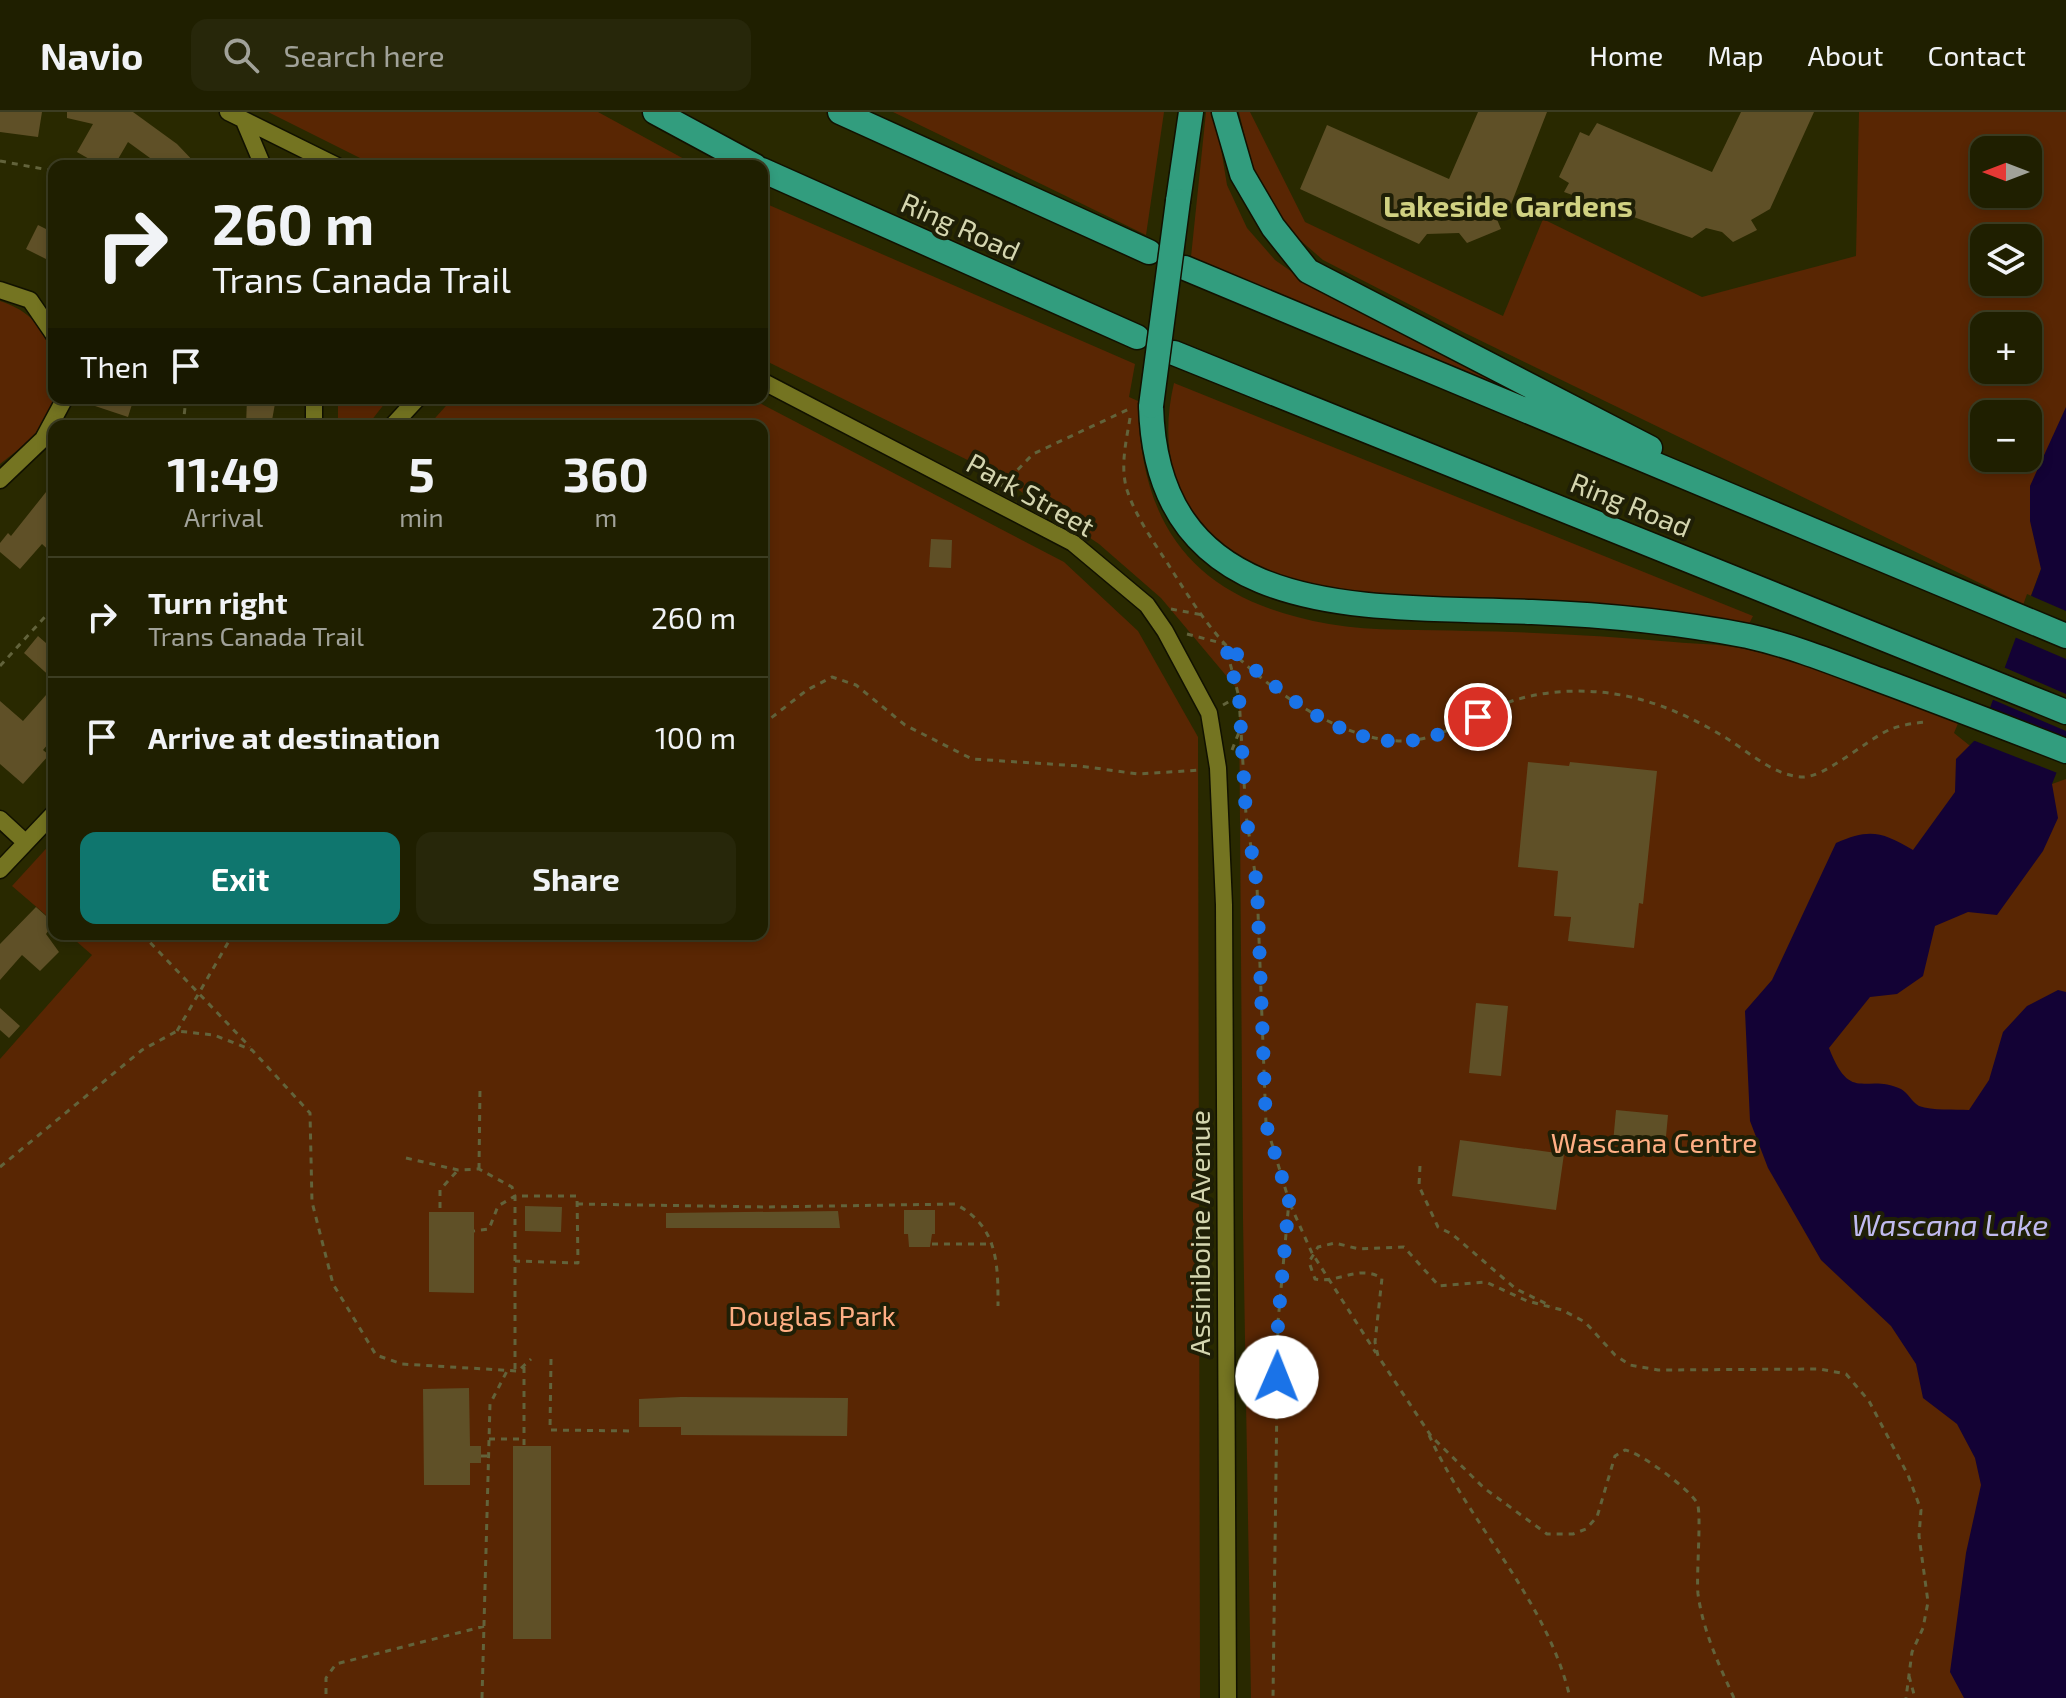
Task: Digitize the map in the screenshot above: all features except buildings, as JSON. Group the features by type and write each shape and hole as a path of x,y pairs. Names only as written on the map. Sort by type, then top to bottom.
{"highway":[{"path":"655,112 744,160"},
{"name":"Ring Road","path":"840,112 1149,252"},
{"path":"1191,112 1178,201 1139,404 1156,457 1180,514 1214,552 1258,582 1322,601 1575,613 1692,626 1809,653 2066,751"},
{"path":"1224,112 1242,174 1273,227 1308,271 1823,535"},
{"name":"Ring Road","path":"768,173 1137,337"},
{"name":"Ring Road","path":"1185,268 2066,636"},
{"name":"Ring Road","path":"1174,353 2066,712"}],"street":[{"path":"228,112 325,160"},
{"path":"244,121 260,160"},
{"path":"0,290 30,300 48,326"},
{"name":"Park Street","path":"768,384 1073,543 1147,605 1165,631 1209,713 1218,768"},
{"path":"398,420 412,404"},
{"path":"0,480 43,439 48,430"},
{"name":"Assiniboine Avenue","path":"1218,768 1224,920 1228,1698"},
{"path":"0,819 25,842"},
{"path":"0,870 48,819"}],"path":[{"path":"0,161 48,170"},
{"path":"990,499 1033,454 1139,404"},
{"path":"1139,404 1124,457 1128,491 1150,538 1225,644 1281,691 1331,723 1390,741 1438,735 1503,704 1524,699 1551,693 1599,692 1663,706 1699,723 1777,770 1802,777 1818,773 1891,729 1928,722"},
{"path":"1147,605 1203,615"},
{"path":"0,666 48,614"},
{"path":"1165,631 1201,636 1225,644"},
{"path":"1225,644 1239,697 1246,815 1257,886 1266,1124 1289,1201 1312,1253 1428,1433 1442,1464 1547,1637 1562,1665 1570,1698"},
{"path":"768,720 807,690 832,677 856,685 905,725 972,759 1080,766 1138,774 1172,775 1218,768"},
{"path":"147,940 310,1113 312,1202 333,1284 376,1355 402,1364 507,1371 524,1367 531,1359"},
{"path":"0,1167 142,1050 177,1031 229,940"},
{"path":"177,1031 214,1035 252,1050"},
{"path":"479,1169 480,1088"},
{"path":"406,1158 458,1170 479,1169 512,1187 515,1196 515,1371"},
{"path":"1420,1166 1421,1195 1438,1227 1452,1234 1516,1289 1585,1322 1615,1355 1630,1365 1658,1370 1820,1369 1846,1374 1862,1390 1908,1475 1921,1510 1919,1536 1928,1602 1908,1672 1906,1698"},
{"path":"440,1208 440,1190 458,1170"},
{"path":"474,1231 489,1229 498,1206 515,1196 577,1196 578,1263 515,1261"},
{"path":"1273,1698 1278,1322 1289,1201"},
{"path":"577,1204 767,1207 955,1204 964,1209 993,1244 998,1306"},
{"path":"1378,1356 1375,1342 1382,1278 1367,1272 1315,1279 1309,1262 1318,1247 1335,1243 1359,1249 1404,1247 1439,1286 1486,1282 1527,1301 1562,1310"},
{"path":"932,1244 993,1244"},
{"path":"551,1359 550,1430 635,1431"},
{"path":"524,1367 524,1446"},
{"path":"482,1698 490,1404 507,1371"},
{"path":"1428,1433 1484,1488 1547,1534 1573,1534 1586,1529 1597,1517 1615,1456 1625,1450 1635,1451 1696,1499 1700,1518 1695,1564 1698,1598 1711,1646 1734,1698"},
{"path":"489,1439 524,1439"},
{"path":"481,1456 489,1456"},
{"path":"326,1694 329,1670 336,1664 485,1626"},
{"path":"1908,1672 1915,1698"}],"green space":[{"path":"268,112 598,112 686,160 364,160"},
{"path":"893,112 1164,112 1146,235"},
{"path":"1206,112 1215,112 1227,185 1247,228 1275,260 1319,291 1532,399 1191,257"},
{"path":"1239,112 1250,112 1305,222 1503,316 1543,219 1702,297 1856,256 1859,112 2066,112 2066,560 2041,569 2027,606 1465,333 1323,260 1285,227 1255,179"},
{"name":"Wascana Centre","path":"768,205 1135,364 1129,397 1138,401 1141,447 1150,488 1165,523 1185,553 1212,578 1244,598 1283,613 1346,627 1571,635 1716,645 1768,654 1824,671 1959,721 1954,733 1969,745 2052,784 2066,779 2066,1698 1251,1698 1239,691 1161,598 1099,544 992,472 768,362"},
{"path":"0,301 29,316 45,338 48,346 48,404 54,404 37,435 0,464"},
{"path":"1174,383 1753,616 1746,630 1582,604 1324,592 1268,576 1212,539 1192,514 1178,486 1170,454 1169,420"},
{"path":"338,404 384,404 372,420 338,420"},
{"name":"Douglas Park","path":"448,404 761,404 1064,562 1138,631 1198,737 1200,1698 0,1698 0,1059 92,955 75,940 768,940 768,420 433,420"},
{"path":"48,847 48,917 12,886"}],"water":[{"name":"Wascana Lake","path":"2066,407 2066,749 2052,784 2058,818 2043,851 1997,915 1968,912 1935,926 1923,976 1897,994 1870,997 1829,1048 1844,1076 1852,1082 1878,1083 1901,1089 1924,1108 1969,1110 1989,1080 2003,1032 2027,1006 2058,990 2066,992 2066,1698 1964,1698 1950,1672 1966,1553 1981,1485 1975,1458 1957,1424 1923,1398 1916,1364 1891,1326 1821,1260 1768,1168 1750,1121 1745,1011 1772,980 1836,843 1858,835 1876,834 1913,850 1955,792 1956,759 1980,735 2041,569 2030,521 2030,486 2036,472 2042,472 2042,460"}],"pier":[{"path":"2027,594 2066,611 2066,659 2012,636"},
{"path":"2001,666 2066,694 2066,731 1989,698"},
{"path":"1986,706 2066,737 2066,760 2060,774 1970,739 1976,733"}],"district":[{"name":"Lakeside Gardens","path":"1508,205"}],"route":[{"path":"1277,1377 1278,1322 1289,1201 1266,1124 1257,886 1246,815 1239,697 1225,644 1281,691 1331,723 1352,732 1390,741 1424,739 1478,717"}]}
